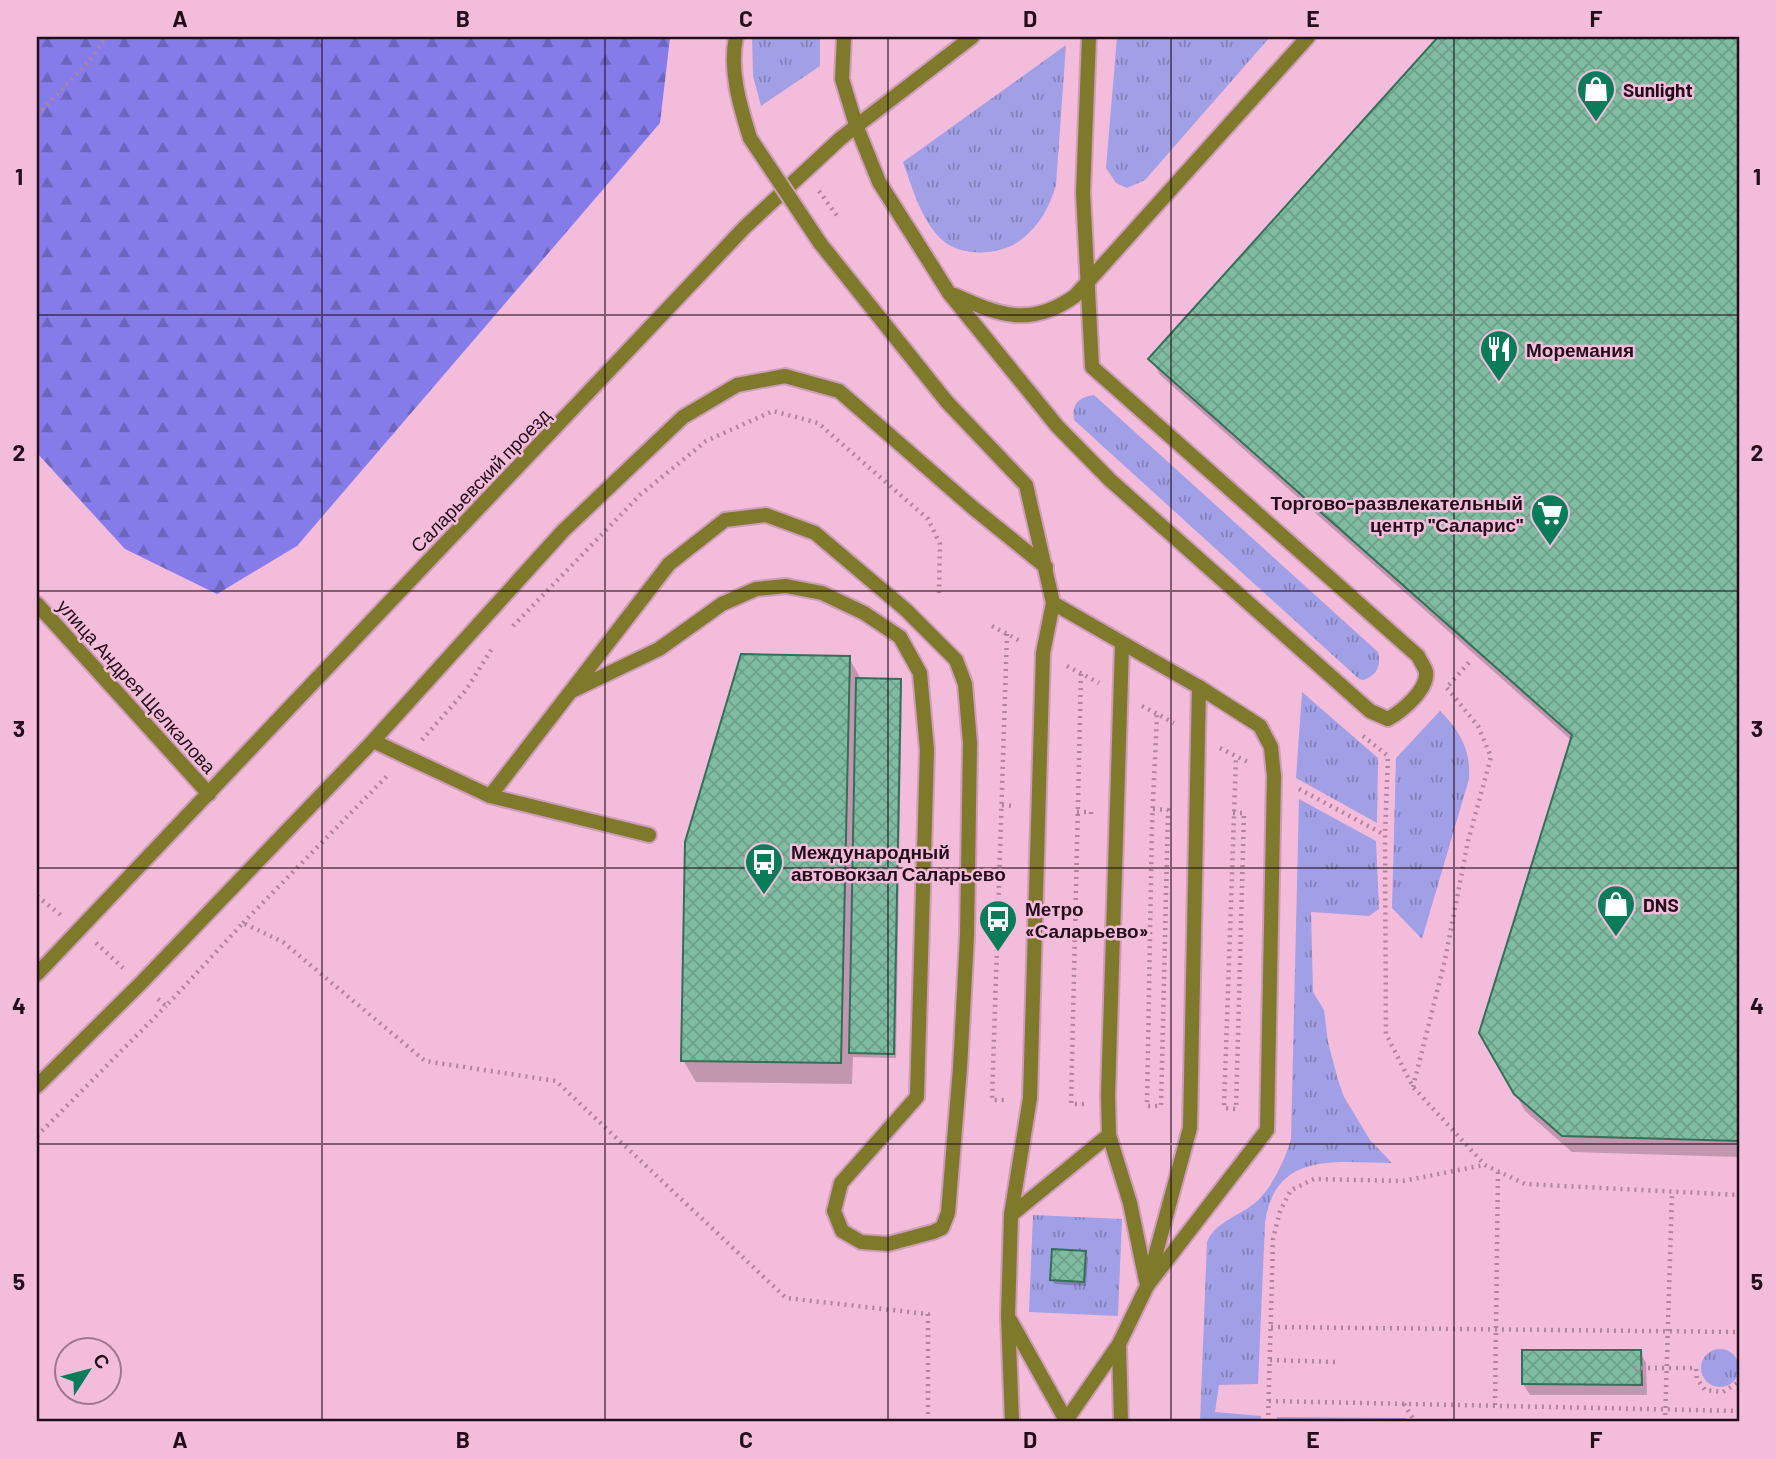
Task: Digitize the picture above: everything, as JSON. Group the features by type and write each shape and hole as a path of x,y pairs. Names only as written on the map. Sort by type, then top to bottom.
{"street":[{"path":"736,37 733,48 735,77 750,138 820,243 947,402 1026,485 1046,566 1053,603 1043,653 1030,1098 1011,1215 1008,1316 1012,1422"},
{"path":"844,37 842,79 856,125 879,182 949,293 1057,426 1110,480 1370,711 1388,719 1399,712 1424,685 1426,670 1418,656 1092,367 1083,193 1090,37"},
{"name":"Саларьевский проезд","path":"37,974 745,227 856,125 972,37"},
{"path":"949,293 994,313 1031,315 1061,306 1075,296 1308,37"},
{"path":"37,1086 141,983 373,741 563,531 683,417 737,385 785,376 838,391 972,507 1046,566"},
{"path":"489,796 669,564 725,520 766,515 815,533 906,610 956,660 965,684 970,743 967,923 960,1068 948,1213 942,1228 888,1244 861,1242 842,1231 834,1211 841,1183 917,1097 927,750 920,673 900,637 864,613 822,593 786,586 757,589 722,604 659,649 572,691"},
{"path":"1053,603 1199,687 1260,726 1271,747 1274,776 1267,1130 1147,1286"},
{"name":"улица Андрея Щелкалова","path":"37,604 209,794"},
{"path":"1122,645 1109,1135 1130,1203 1147,1286"},
{"path":"1008,1316 1066,1422 1119,1345 1147,1286 1190,1128 1199,687"},
{"path":"373,741 489,796 649,835"},
{"path":"1011,1215 1109,1135"},
{"path":"1119,1345 1121,1422"}],"path":[{"path":"37,115 90,60 106,37"},
{"path":"511,628 640,495 706,441 773,411 818,423 928,519 940,544 939,593"},
{"path":"992,626 1023,643"},
{"path":"992,1090 1007,634"},
{"path":"37,1136 166,1006 364,797 407,757 466,690 494,646"},
{"path":"1063,664 1100,684"},
{"path":"1071,1094 1081,674"},
{"path":"1413,1087 1445,960 1468,841 1491,757 1478,726 1446,687"},
{"path":"1138,704 1175,724"},
{"path":"1153,809 1168,810 1161,1106 1147,1106 1153,809 1157,714"},
{"path":"1355,731 1388,756 1385,835 1386,1034 1413,1087 1485,1164 1525,1184 1739,1195"},
{"path":"1220,747 1251,764"},
{"path":"1233,813 1244,813 1236,1109 1224,1108 1233,813 1236,756"},
{"path":"1299,789 1385,835"},
{"path":"243,923 282,942 425,1061 556,1082 786,1298 928,1314 928,1422"},
{"path":"141,983 166,1006"},
{"path":"1268,1422 1273,1239 1280,1211 1291,1190 1314,1179 1403,1181 1485,1164"},
{"path":"1495,1405 1498,1171"},
{"path":"1665,1422 1672,1192"},
{"path":"1271,1327 1739,1332"},
{"path":"1270,1360 1337,1362"},
{"path":"1634,1368 1696,1367 1697,1380 1705,1390 1723,1392 1739,1382"},
{"path":"1269,1401 1739,1411"},
{"path":"1403,1404 1415,1422"}],"green space":[{"path":"37,37 670,38 660,123 297,546 217,594 125,549 37,453"},
{"path":"752,37 820,37 820,66 761,106 753,76"},
{"path":"1117,37 1270,37 1145,180 1127,188 1116,183 1106,168"},
{"path":"1066,45 1056,185 1044,215 1028,234 1004,249 970,252 949,245 928,222 903,162"},
{"path":"1094,395 1378,652 1379,662 1375,673 1363,680 1359,679 1074,420 1077,402"},
{"path":"1302,692 1378,758 1377,823 1296,778"},
{"path":"1440,711 1463,742 1468,759 1469,779 1422,939 1392,908 1396,758"},
{"path":"1299,799 1376,841 1379,909 1369,916 1311,912 1313,992 1324,1010 1328,1042 1344,1097 1370,1140 1392,1163 1350,1162 1312,1166 1295,1172 1281,1183 1271,1199 1265,1223 1258,1384 1219,1385 1215,1412 1261,1416 1260,1422 1200,1422 1207,1242 1217,1228 1255,1203 1266,1191 1279,1170 1291,1139"},
{"path":"1033,1215 1122,1219 1118,1316 1029,1312"},
{"path":"1720,1349 1733,1355 1739,1368 1733,1381 1720,1387 1707,1381 1701,1368 1707,1355"},
{"path":"1277,1417 1405,1418 1408,1422 1277,1422"}],"building":[{"name":"Торгово-развлекательный центр \"Саларис\"","path":"1438,37 1739,37 1739,1141 1562,1136 1514,1094 1479,1033 1572,735 1148,359"},
{"name":"Международный автовокзал Саларьево","path":"741,654 850,656 841,1063 681,1061 685,842"},
{"path":"856,678 901,679 894,1054 849,1053"},
{"path":"1052,1249 1086,1251 1084,1282 1050,1280"},
{"path":"1522,1350 1641,1350 1642,1385 1522,1384"}],"place":[{"name":"Sunlight","path":"1596,123"},
{"name":"Моремания","path":"1499,383"},
{"name":"Торгово-развлекательный центр \"Саларис\"","path":"1550,547"},
{"name":"Международный автовокзал Саларьево","path":"764,896"},
{"name":"DNS","path":"1616,938"},
{"name":"Метро «Саларьево»","path":"998,953"}]}
